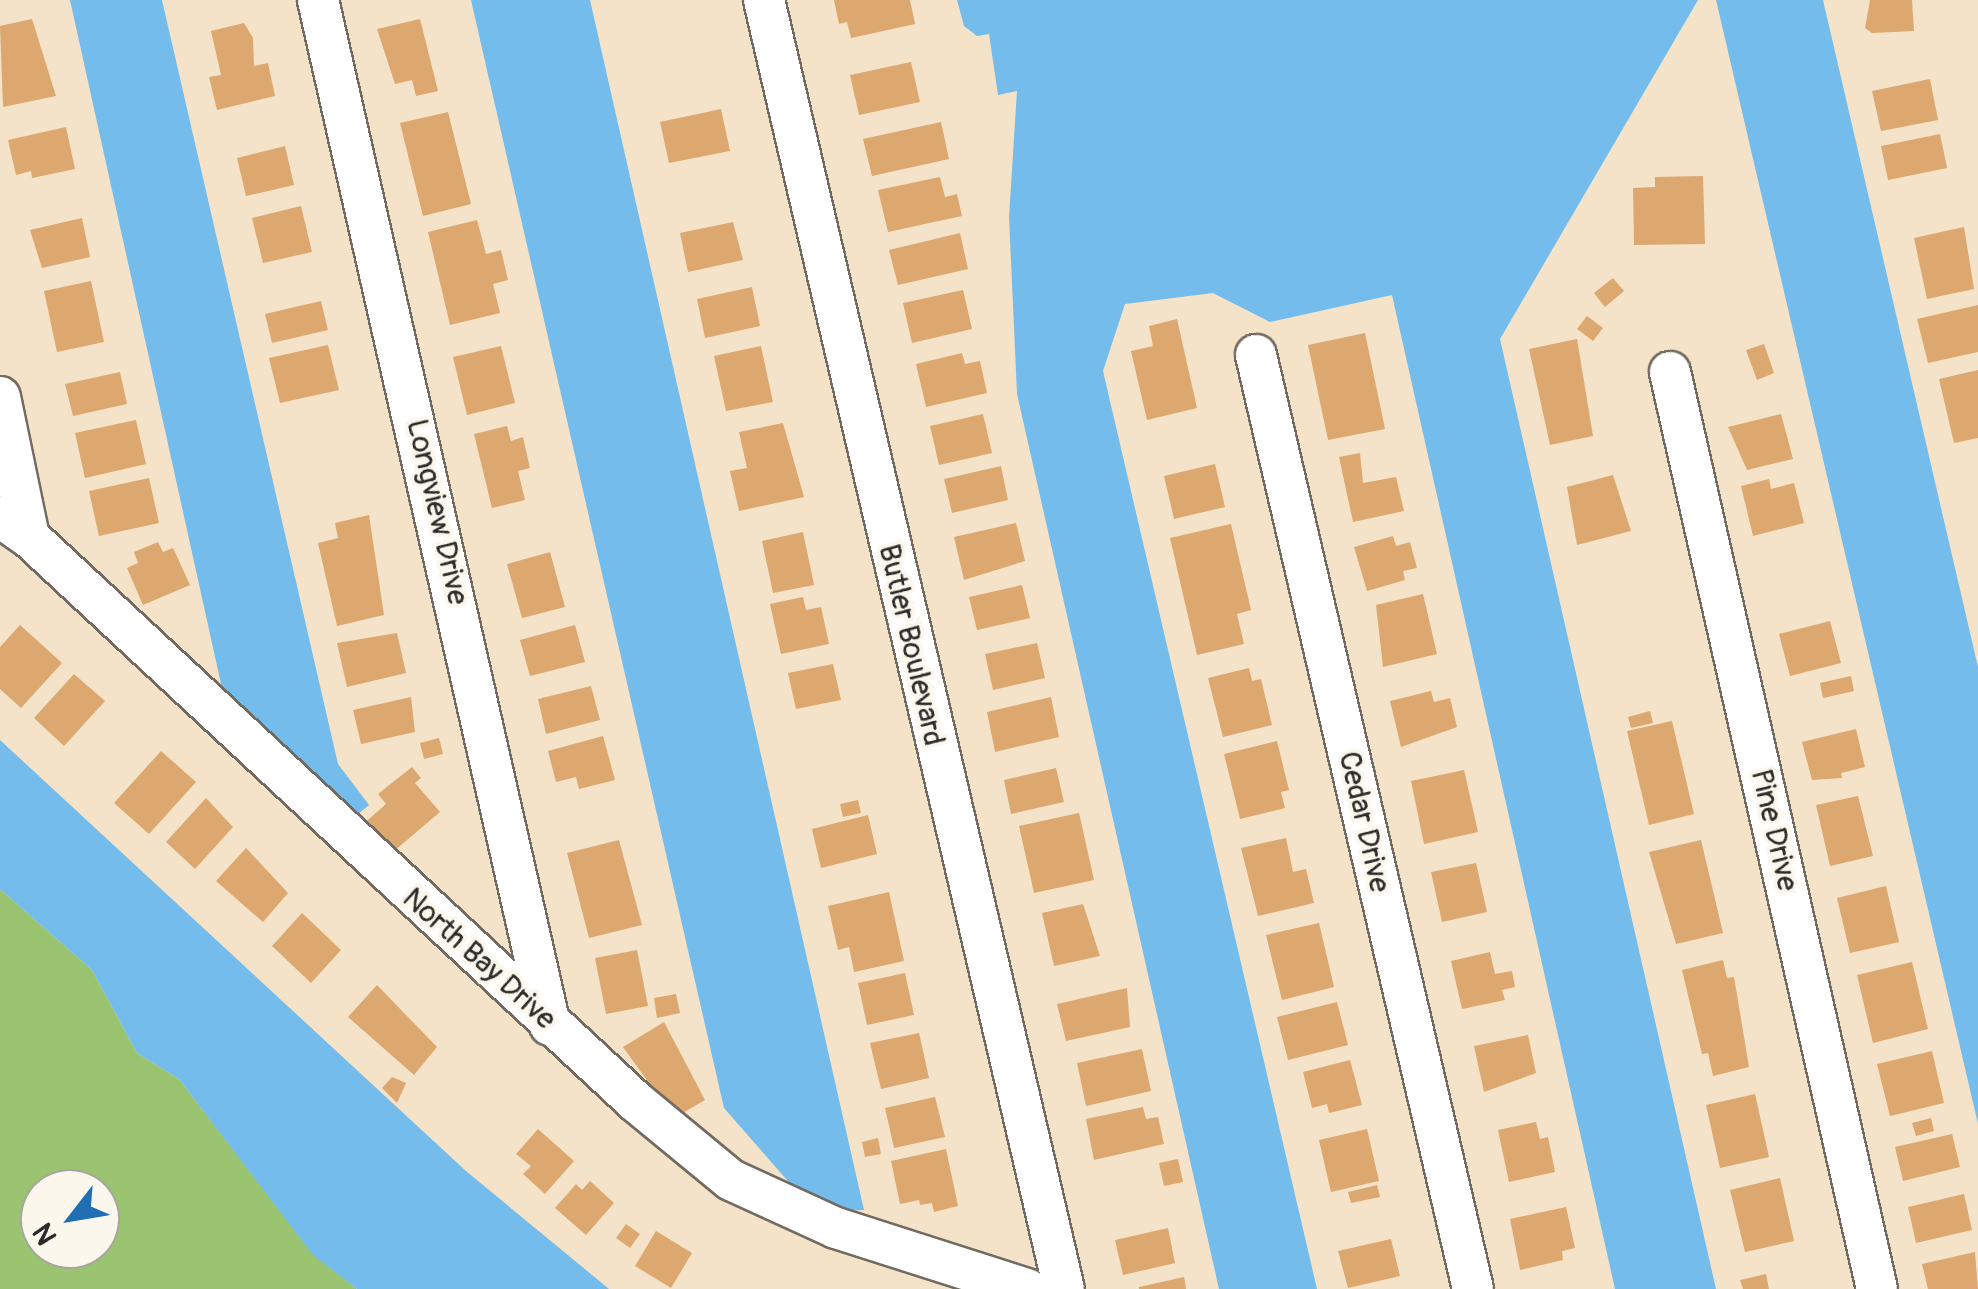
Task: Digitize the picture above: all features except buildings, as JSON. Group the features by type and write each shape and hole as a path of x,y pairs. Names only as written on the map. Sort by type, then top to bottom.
{"street":[{"name":"Longview Drive","path":"318,0 550,1024"},
{"name":"Butler Boulevard","path":"764,0 1064,1289"},
{"name":"Cedar Drive","path":"1256,355 1473,1289"},
{"name":"Pine Drive","path":"1670,372 1877,1289"},
{"path":"0,397 15,527"},
{"name":"North Bay Drive","path":"15,527 550,1024 731,1180 836,1228 1028,1289"}],"green space":[{"path":"0,889 92,970 137,1053 179,1079 313,1254 357,1289 0,1289"}],"water":[{"path":"70,0 162,0 338,764 369,805 352,819 223,693"},
{"path":"471,0 590,0 864,1210 815,1212 724,1108"},
{"path":"957,0 1698,0 1500,339 1716,1289 1615,1289 1392,295 1270,322 1213,293 1125,304 1103,371 1317,1289 1219,1289 1017,394 1009,217 1017,91 998,95 989,34 977,36 964,26"},
{"path":"1716,0 1823,0 1978,667 1978,1124"},
{"path":"0,740 466,1171 609,1289 357,1289 313,1255 179,1079 137,1053 92,970 0,889"}]}
